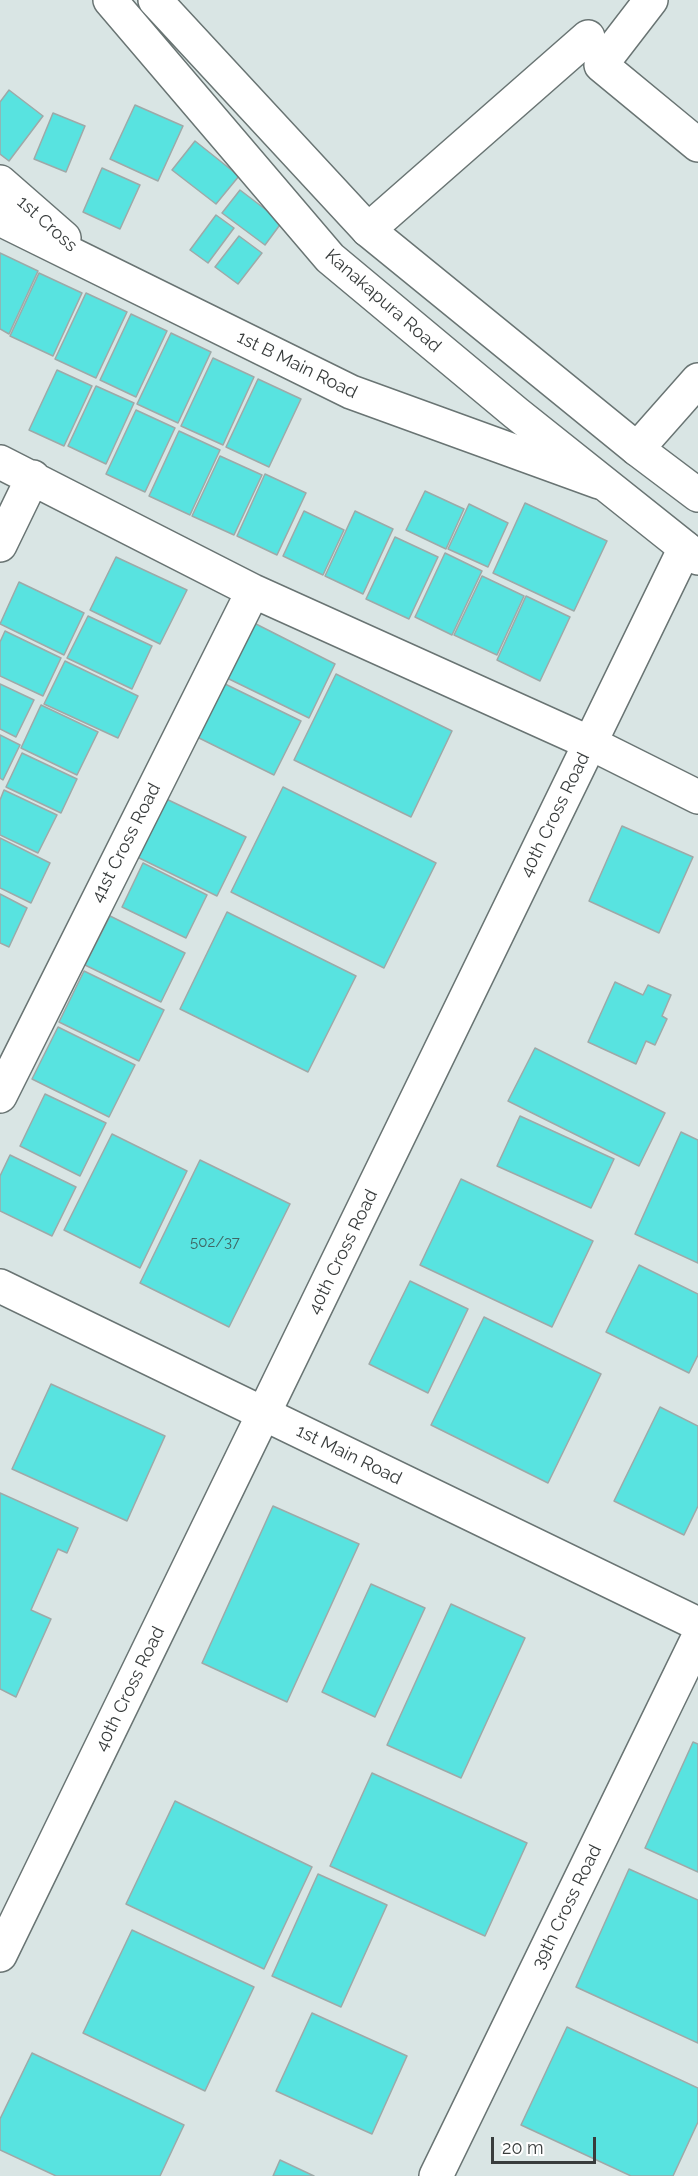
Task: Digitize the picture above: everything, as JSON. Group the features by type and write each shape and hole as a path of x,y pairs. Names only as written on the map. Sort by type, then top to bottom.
{"street":[{"name":"Kanakapura Road","path":"110,0 330,258 516,413 691,553"},
{"path":"155,0 368,230 637,449 698,495"},
{"path":"651,0 601,65 698,145"},
{"path":"368,230 588,37"},
{"name":"1st Cross","path":"0,182 95,266"},
{"name":"1st B Main Road","path":"0,219 351,392 606,484"},
{"path":"637,449 698,380"},
{"path":"0,462 253,591 590,743 698,797"},
{"path":"0,545 33,477"},
{"name":"40th Cross Road","path":"0,1955 590,743 691,553"},
{"name":"41st Cross Road","path":"0,1096 253,591"},
{"name":"1st Main Road","path":"0,1286 698,1624"},
{"name":"39th Cross Road","path":"436,2176 698,1638"}],"building":[{"path":"9,90 43,116 9,161 0,154 0,102"},
{"path":"135,105 183,126 158,181 110,159"},
{"path":"53,113 85,126 66,172 34,159"},
{"path":"195,141 239,176 216,204 172,170"},
{"path":"102,168 140,185 120,229 83,212"},
{"path":"240,190 282,222 265,245 222,213"},
{"path":"216,215 234,228 208,263 190,250"},
{"path":"239,236 262,253 238,284 215,267"},
{"path":"0,253 38,271 9,334 0,329"},
{"path":"39,273 82,293 53,356 10,336"},
{"path":"86,293 127,312 96,378 55,359"},
{"path":"131,314 167,331 136,397 100,380"},
{"path":"171,333 211,352 178,423 137,404"},
{"path":"213,358 254,377 223,445 181,426"},
{"path":"57,370 92,386 64,446 29,430"},
{"path":"258,379 301,399 269,467 226,447"},
{"path":"96,386 134,403 106,464 68,446"},
{"path":"136,410 175,428 145,492 106,474"},
{"path":"179,431 220,450 190,515 149,496"},
{"path":"220,456 262,475 234,535 192,516"},
{"path":"265,474 306,493 277,555 237,536"},
{"path":"425,491 464,509 446,549 406,530"},
{"path":"525,503 607,541 574,611 493,573"},
{"path":"469,504 508,523 488,567 448,549"},
{"path":"304,511 344,530 323,575 283,556"},
{"path":"355,511 393,529 363,594 325,576"},
{"path":"395,537 438,557 409,619 366,599"},
{"path":"445,553 482,571 452,635 415,617"},
{"path":"116,557 187,590 160,644 90,610"},
{"path":"482,576 524,596 497,655 454,635"},
{"path":"19,582 84,613 64,655 0,624"},
{"path":"526,596 570,617 540,681 497,660"},
{"path":"88,616 152,646 132,689 67,658"},
{"path":"254,623 335,664 309,718 227,678"},
{"path":"5,631 61,658 43,696 0,676 0,642"},
{"path":"65,661 138,696 118,738 44,704"},
{"path":"336,674 452,731 411,817 294,760"},
{"path":"223,683 301,721 274,775 197,737"},
{"path":"0,684 34,700 16,737 0,729"},
{"path":"41,705 98,732 77,775 21,748"},
{"path":"0,735 20,745 3,780 0,778"},
{"path":"22,753 77,779 61,813 6,787"},
{"path":"283,787 436,863 384,968 231,892"},
{"path":"4,790 57,815 38,853 0,835 0,800"},
{"path":"160,796 246,837 217,896 131,854"},
{"path":"622,826 693,857 659,933 589,901"},
{"path":"0,838 50,863 31,903 0,888"},
{"path":"143,863 207,895 186,938 122,907"},
{"path":"0,894 27,908 9,947 0,943"},
{"path":"227,912 356,976 308,1072 180,1009"},
{"path":"110,916 185,953 161,1002 85,965"},
{"path":"84,971 164,1010 139,1061 59,1022"},
{"path":"615,982 643,995 648,985 671,995 662,1016 667,1019 655,1045 646,1041 636,1064 588,1042"},
{"path":"58,1027 135,1065 109,1117 32,1079"},
{"path":"535,1048 665,1113 639,1166 508,1101"},
{"path":"45,1094 106,1123 80,1176 20,1146"},
{"path":"520,1116 614,1159 591,1208 497,1166"},
{"path":"681,1132 698,1140 698,1263 635,1234"},
{"path":"112,1134 187,1171 140,1268 64,1230"},
{"path":"10,1155 76,1187 52,1236 0,1211 0,1176"},
{"path":"200,1160 290,1204 229,1327 140,1283"},
{"path":"461,1179 593,1241 552,1327 420,1265"},
{"path":"639,1265 698,1294 698,1355 689,1373 606,1332"},
{"path":"410,1281 468,1309 428,1393 369,1364"},
{"path":"484,1317 601,1374 548,1483 431,1425"},
{"path":"51,1384 165,1436 127,1521 12,1469"},
{"path":"660,1407 698,1426 698,1506 684,1535 614,1501"},
{"path":"0,1493 78,1528 67,1553 58,1549 31,1610 51,1619 16,1697 0,1689"},
{"path":"273,1506 359,1544 287,1702 202,1663"},
{"path":"371,1584 425,1608 375,1717 322,1692"},
{"path":"451,1604 525,1638 461,1778 387,1745"},
{"path":"693,1742 698,1744 698,1872 645,1848"},
{"path":"372,1773 527,1843 485,1936 330,1866"},
{"path":"175,1801 312,1867 264,1969 126,1904"},
{"path":"629,1869 698,1900 698,2043 576,1987"},
{"path":"318,1874 387,1905 341,2007 272,1976"},
{"path":"132,1930 254,1987 205,2091 83,2033"},
{"path":"312,2013 407,2056 372,2134 276,2091"},
{"path":"567,2027 698,2088 698,2122 673,2176 631,2176 521,2125"},
{"path":"32,2053 184,2125 160,2176 56,2176 0,2150 0,2119"},
{"path":"280,2160 314,2176 273,2176"}]}
